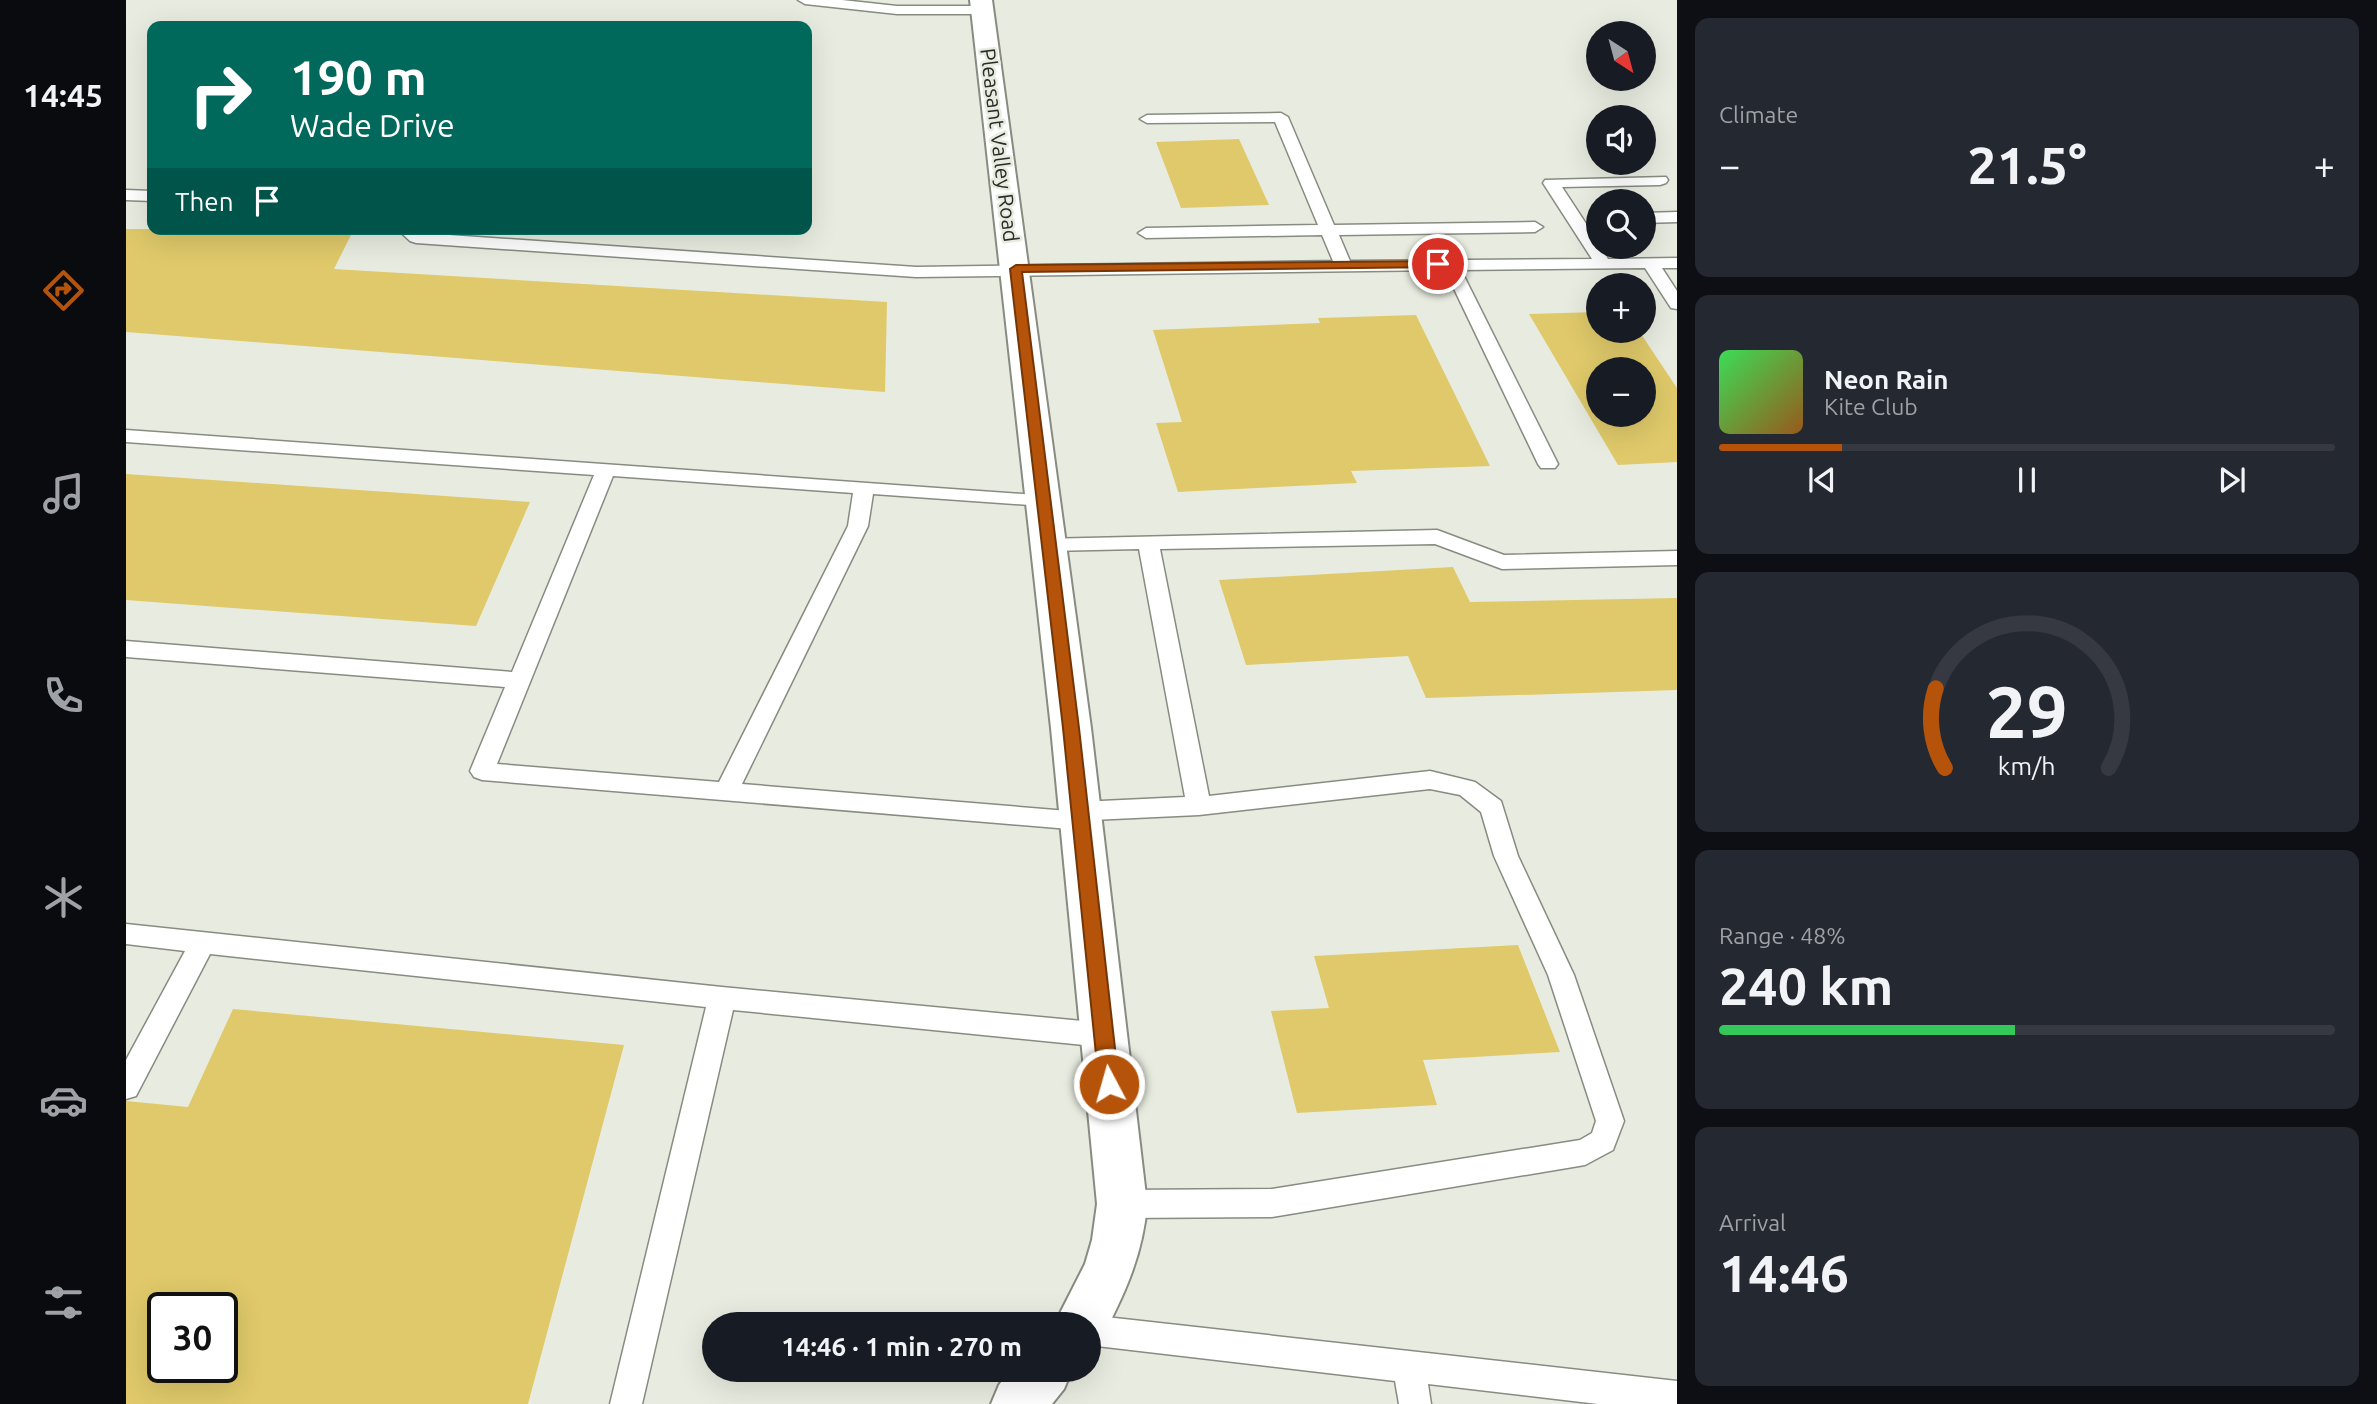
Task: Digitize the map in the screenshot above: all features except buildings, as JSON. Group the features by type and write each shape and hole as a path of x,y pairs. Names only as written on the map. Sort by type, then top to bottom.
{"street":[{"name":"Pleasant Valley Road","path":"982,5 1081,816 1122,1204 1119,1241 1110,1271 1087,1312"},
{"path":"1018,1404 1035,1382"}],"lane":[{"path":"805,0 897,10 982,5"},
{"path":"1147,119 1281,117 1343,265"},
{"path":"1603,263 1551,183 1660,180"},
{"path":"126,195 147,196"},
{"path":"1656,218 1677,217"},
{"path":"1575,220 1586,220"},
{"path":"1146,233 1535,227"},
{"path":"412,235 416,238 916,272 1677,263"},
{"path":"1650,263 1677,304"},
{"path":"1450,264 1548,464"},
{"path":"126,436 1043,500"},
{"path":"606,470 482,771 726,792 1081,816 1199,806 1430,780 1467,788 1492,807 1506,856 1561,975 1610,1121 1603,1141 1585,1152 1272,1203 1122,1204"},
{"path":"726,792 858,526 863,489"},
{"path":"1049,544 1437,537 1502,562 1677,558"},
{"path":"1148,542 1199,806"},
{"path":"126,649 519,680"},
{"path":"126,934 722,998 1104,1035"},
{"path":"126,1087 203,942"},
{"path":"626,1404 722,998"},
{"path":"1101,1332 1677,1397"},
{"path":"1409,1368 1415,1404"}],"route":[{"path":"1109,1084 1071,728 1016,269 1438,264"}]}
